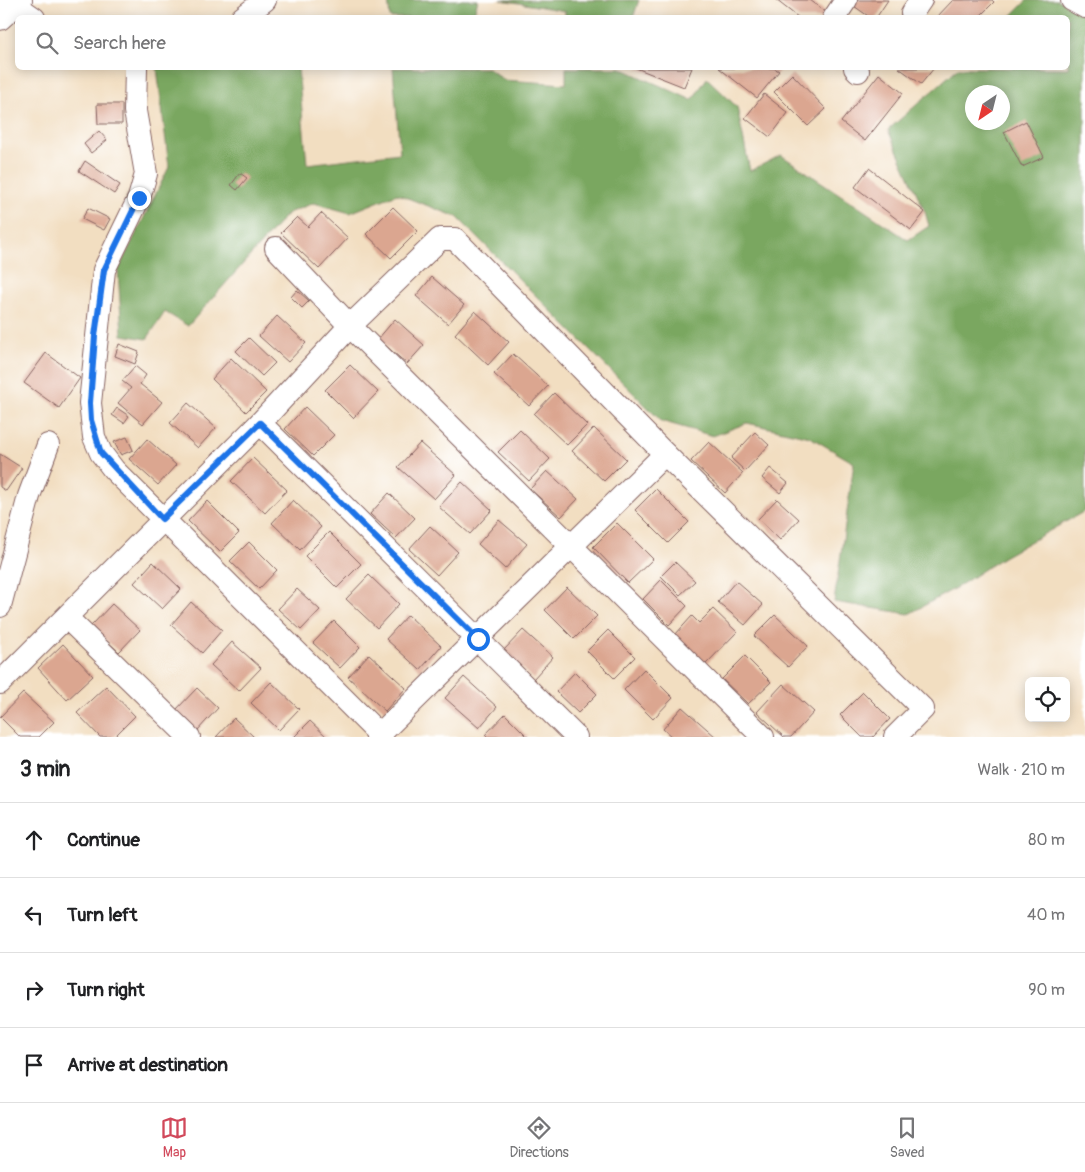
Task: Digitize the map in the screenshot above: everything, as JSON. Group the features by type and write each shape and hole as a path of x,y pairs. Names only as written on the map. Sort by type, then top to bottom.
{"street":[{"path":"246,15 264,0"},
{"path":"836,15 846,0"},
{"path":"1072,0 1085,7"},
{"path":"11,6 28,15"},
{"path":"136,70 135,111 146,174 139,198 104,270 90,403 94,437 101,453 162,519 380,736 665,454"},
{"path":"0,683 260,423 350,326 440,239 455,239 665,454 923,709 895,737"},
{"path":"276,248 350,326 573,546 762,737"},
{"path":"260,423 576,737"},
{"path":"0,606 29,496 48,445"},
{"path":"67,618 189,737"}],"green space":[{"path":"388,0 478,0 474,15 390,15"},
{"path":"501,0 639,0 634,15 565,15 565,11"},
{"path":"1027,0 1058,0 1085,16 1085,511 1003,557 959,586 909,614 834,602 854,463 810,437 747,423 713,436 661,421 457,217 397,194 350,213 314,203 288,213 188,326 165,312 147,339 122,335 118,270 169,167 157,70 298,70 307,164 400,153 393,70 491,70 504,80 566,84 566,70 625,70 692,100 707,78 737,107 750,171 781,155 908,240 929,226 925,212 888,130 956,70 1070,70 1070,15 1012,15"}],"building":[{"path":"776,0 810,0 826,12 824,15 795,15"},
{"path":"853,0 888,0 878,15 867,15 851,4"},
{"path":"953,0 992,0 994,2 981,15 939,15"},
{"path":"641,70 691,70 684,87"},
{"path":"722,70 779,71 757,98"},
{"path":"902,70 932,70 921,84"},
{"path":"792,74 826,109 808,126 774,92"},
{"path":"879,74 903,93 865,141 841,122"},
{"path":"764,94 788,113 770,137 745,118"},
{"path":"97,104 122,104 122,124 98,124"},
{"path":"1026,121 1044,157 1022,167 1004,132"},
{"path":"99,131 107,140 91,153 84,144"},
{"path":"85,161 120,185 114,194 79,171"},
{"path":"869,168 925,212 911,230 855,187"},
{"path":"240,173 247,178 237,190 231,185"},
{"path":"393,207 418,231 391,258 366,234"},
{"path":"88,208 110,219 104,230 82,219"},
{"path":"321,213 348,238 319,269 281,233 297,217 308,227"},
{"path":"432,277 464,305 448,324 416,296"},
{"path":"297,290 309,301 302,308 291,297"},
{"path":"475,311 509,342 488,365 455,334"},
{"path":"277,316 306,343 288,362 259,336"},
{"path":"395,319 424,345 407,364 378,339"},
{"path":"249,338 275,363 262,376 236,351"},
{"path":"119,344 139,352 135,364 115,356"},
{"path":"46,353 80,378 59,408 24,383"},
{"path":"513,354 548,386 529,406 494,374"},
{"path":"231,358 266,392 246,412 212,379"},
{"path":"350,365 378,392 353,418 325,390"},
{"path":"135,366 146,375 140,384 162,402 143,424 118,403 131,388 122,381"},
{"path":"554,393 587,425 567,445 534,414"},
{"path":"188,403 216,428 198,448 170,423"},
{"path":"305,407 334,435 313,456 285,429"},
{"path":"117,408 129,416 124,423 112,415"},
{"path":"594,428 626,459 604,481 572,451"},
{"path":"520,430 550,459 529,481 498,452"},
{"path":"755,432 769,445 745,471 731,458"},
{"path":"127,437 133,450 121,455 114,442"},
{"path":"147,439 176,465 158,485 129,459"},
{"path":"709,442 743,473 725,493 691,461"},
{"path":"420,443 456,475 434,499 398,467"},
{"path":"0,454 22,468 6,491 0,487"},
{"path":"253,458 287,490 265,513 231,481"},
{"path":"770,468 788,483 780,493 762,478"},
{"path":"547,471 578,499 561,517 530,489"},
{"path":"462,482 492,510 470,534 439,507"},
{"path":"656,489 689,522 668,543 635,510"},
{"path":"389,493 415,518 396,538 370,514"},
{"path":"777,499 799,519 780,540 758,519"},
{"path":"293,500 321,527 300,550 272,523"},
{"path":"207,501 239,533 220,552 188,521"},
{"path":"499,520 527,544 505,569 478,544"},
{"path":"617,523 653,559 628,583 593,547"},
{"path":"430,526 458,552 437,575 409,549"},
{"path":"329,532 361,564 337,588 305,556"},
{"path":"249,542 277,570 259,589 230,561"},
{"path":"153,562 181,589 162,609 134,583"},
{"path":"675,562 695,581 680,595 661,576"},
{"path":"369,575 399,604 377,628 346,599"},
{"path":"661,580 687,606 669,625 643,599"},
{"path":"736,581 763,605 745,625 718,602"},
{"path":"567,587 597,616 574,639 545,610"},
{"path":"297,589 320,610 301,630 278,609"},
{"path":"191,602 222,630 202,653 171,625"},
{"path":"112,604 140,630 119,652 91,626"},
{"path":"713,609 737,632 706,664 675,635 692,616 699,623"},
{"path":"408,615 441,646 420,670 386,639"},
{"path":"775,615 808,646 788,667 754,636"},
{"path":"334,621 360,647 340,668 313,643"},
{"path":"523,630 553,657 533,679 503,651"},
{"path":"608,630 635,657 614,678 587,651"},
{"path":"232,642 261,668 239,691 211,665"},
{"path":"63,644 93,676 67,700 38,668"},
{"path":"369,654 406,688 385,711 348,677"},
{"path":"745,656 771,682 748,704 722,679"},
{"path":"644,669 673,698 653,719 624,690"},
{"path":"575,672 597,694 578,713 556,692"},
{"path":"464,677 497,707 479,728 445,698"},
{"path":"271,682 299,709 279,730 251,703"},
{"path":"783,684 814,712 791,737 784,737 757,712"},
{"path":"106,686 135,716 114,737 100,737 77,713"},
{"path":"197,688 218,708 197,731 175,711"},
{"path":"863,692 890,719 873,737 862,737 840,715"},
{"path":"23,693 54,722 39,737 20,737 0,717"},
{"path":"682,707 716,737 672,737 663,729"},
{"path":"505,714 528,737 487,737 485,735"},
{"path":"234,718 254,737 216,737"},
{"path":"310,721 327,737 294,737"}],"route":[{"path":"139,198 104,270 95,336 90,403 91,420 94,437 101,453 114,470 162,519 260,423 478,639"}]}
